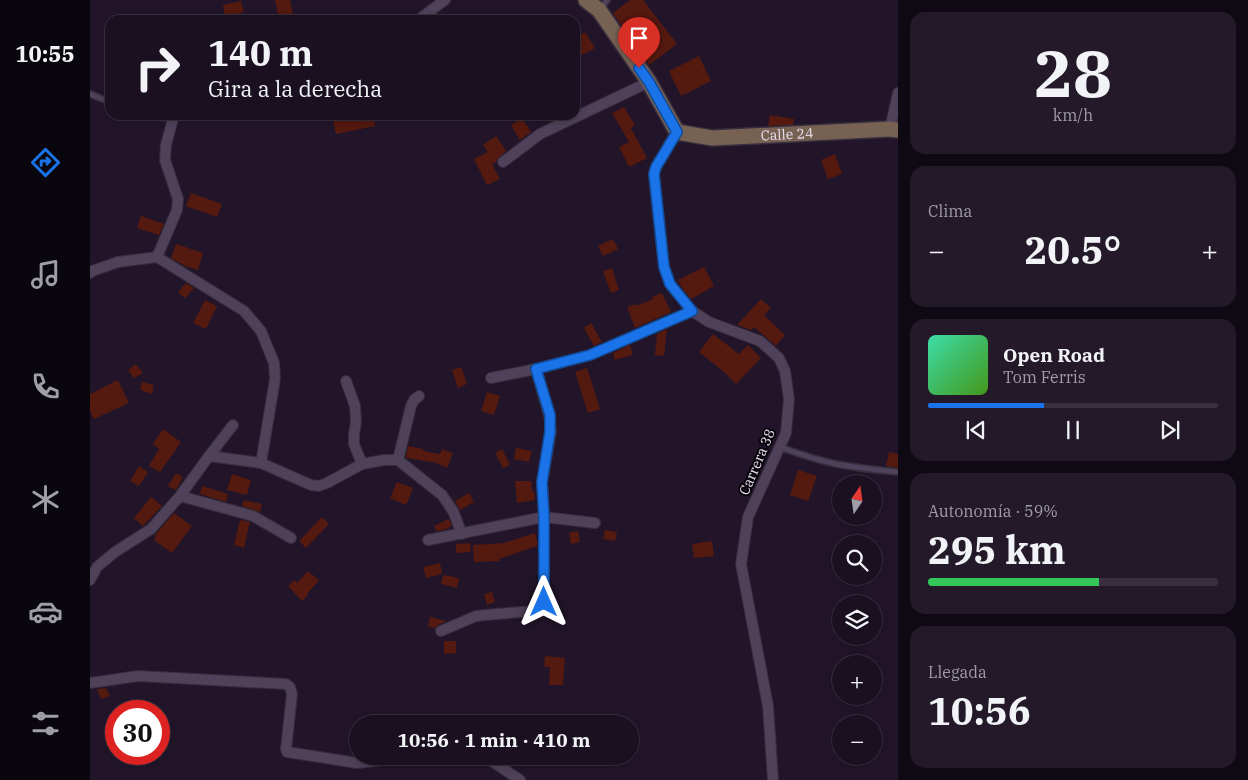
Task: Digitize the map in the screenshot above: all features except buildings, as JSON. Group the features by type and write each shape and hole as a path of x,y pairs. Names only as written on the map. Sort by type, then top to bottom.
{"street":[{"path":"425,15 445,0"},
{"path":"586,0 603,5 677,132"},
{"path":"580,115 649,82"},
{"path":"894,129 898,94"},
{"path":"157,257 177,210 178,199 165,160 166,145 173,120"},
{"path":"503,162 540,134 569,120"},
{"name":"Calle 24","path":"677,132 712,138 894,129"},
{"name":"Carrera 38","path":"677,132 656,167 654,174 664,267 670,284 692,311 708,322 760,341 779,358 785,371 789,399 786,433 748,517 741,564 768,706 773,780"},
{"path":"90,273 118,262 157,257 244,311 261,331 274,363 275,379 261,464"},
{"path":"491,378 590,355 692,311"},
{"path":"441,631 476,616 536,612 542,607 544,602 542,482 550,432 550,415 536,369"},
{"path":"346,382 355,406 354,444 362,464"},
{"path":"398,460 411,406 419,396"},
{"path":"90,580 97,567 115,552 151,529 180,496 233,425"},
{"path":"209,456 261,464 311,485 319,486 362,464 384,460 398,460 442,495 454,511 462,534"},
{"path":"180,496 253,516 292,538"},
{"path":"428,540 544,517 595,523"},
{"path":"90,683 138,676 286,684 290,687 292,694 287,752 349,762"},
{"path":"498,765 520,780"}],"lane":[{"path":"90,94 105,100"},
{"path":"780,447 837,464 898,472"}],"route":[{"path":"544,602 542,482 550,432 550,415 536,369 590,355 692,311 670,284 664,267 654,174 656,167 677,132 639,68"}]}
